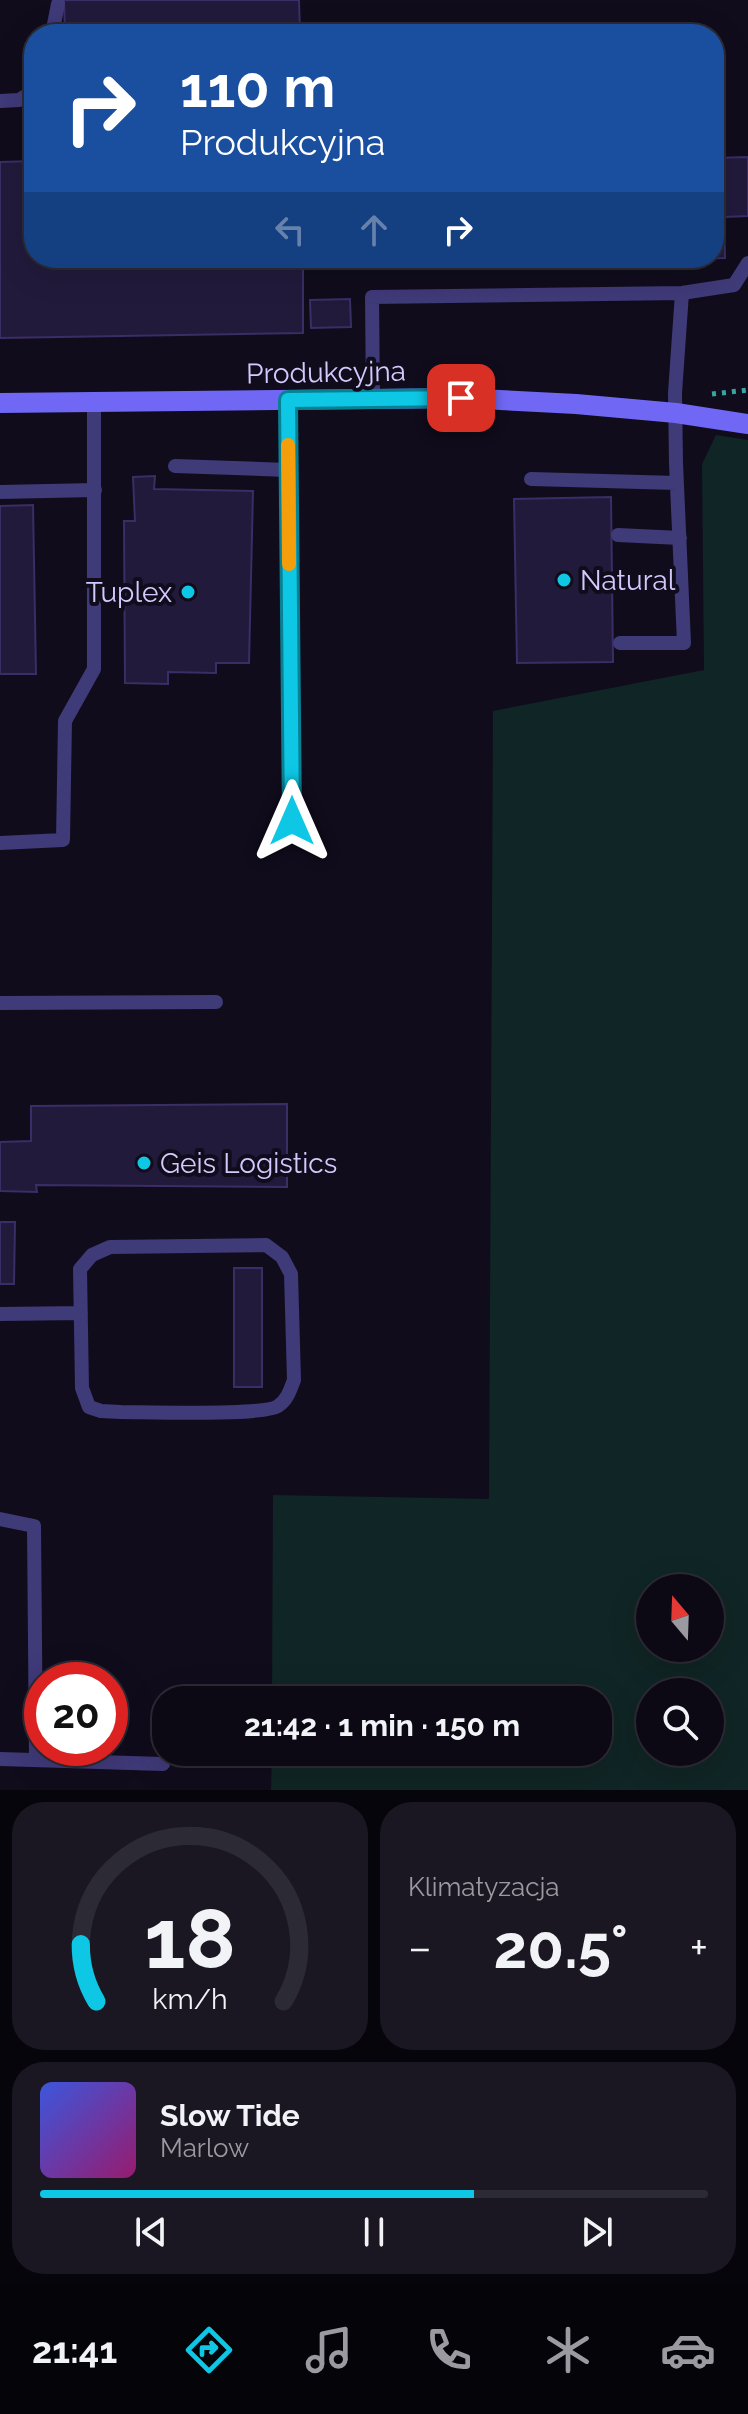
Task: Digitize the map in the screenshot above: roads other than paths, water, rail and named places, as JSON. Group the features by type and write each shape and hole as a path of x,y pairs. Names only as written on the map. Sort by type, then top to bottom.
{"street":[{"name":"Produkcyjna","path":"0,403 509,400 676,413 748,424"}],"lane":[{"path":"54,24 58,4"},
{"path":"0,101 24,97"},
{"path":"373,399 372,297 682,293 734,285 748,263"},
{"path":"620,643 684,643 675,393 682,293"},
{"path":"288,400 292,821"},
{"path":"0,843 63,840 65,721 94,669 94,401"},
{"path":"175,466 288,470"},
{"path":"531,479 677,483"},
{"path":"0,492 95,490"},
{"path":"618,535 680,538"},
{"path":"0,1003 216,1002"},
{"path":"266,1245 282,1257 291,1274 294,1380 289,1396 275,1409 249,1412 101,1411 89,1407 82,1388 81,1313 80,1269 92,1255 110,1247 266,1245"},
{"path":"0,1314 81,1313"},
{"path":"0,1519 34,1526 35,1662"},
{"path":"0,1759 24,1759"},
{"path":"128,1763 152,1764"}],"place":[{"name":"Natural","path":"564,580"},
{"name":"Tuplex","path":"188,592"},
{"name":"Geis Logistics","path":"144,1163"}]}
